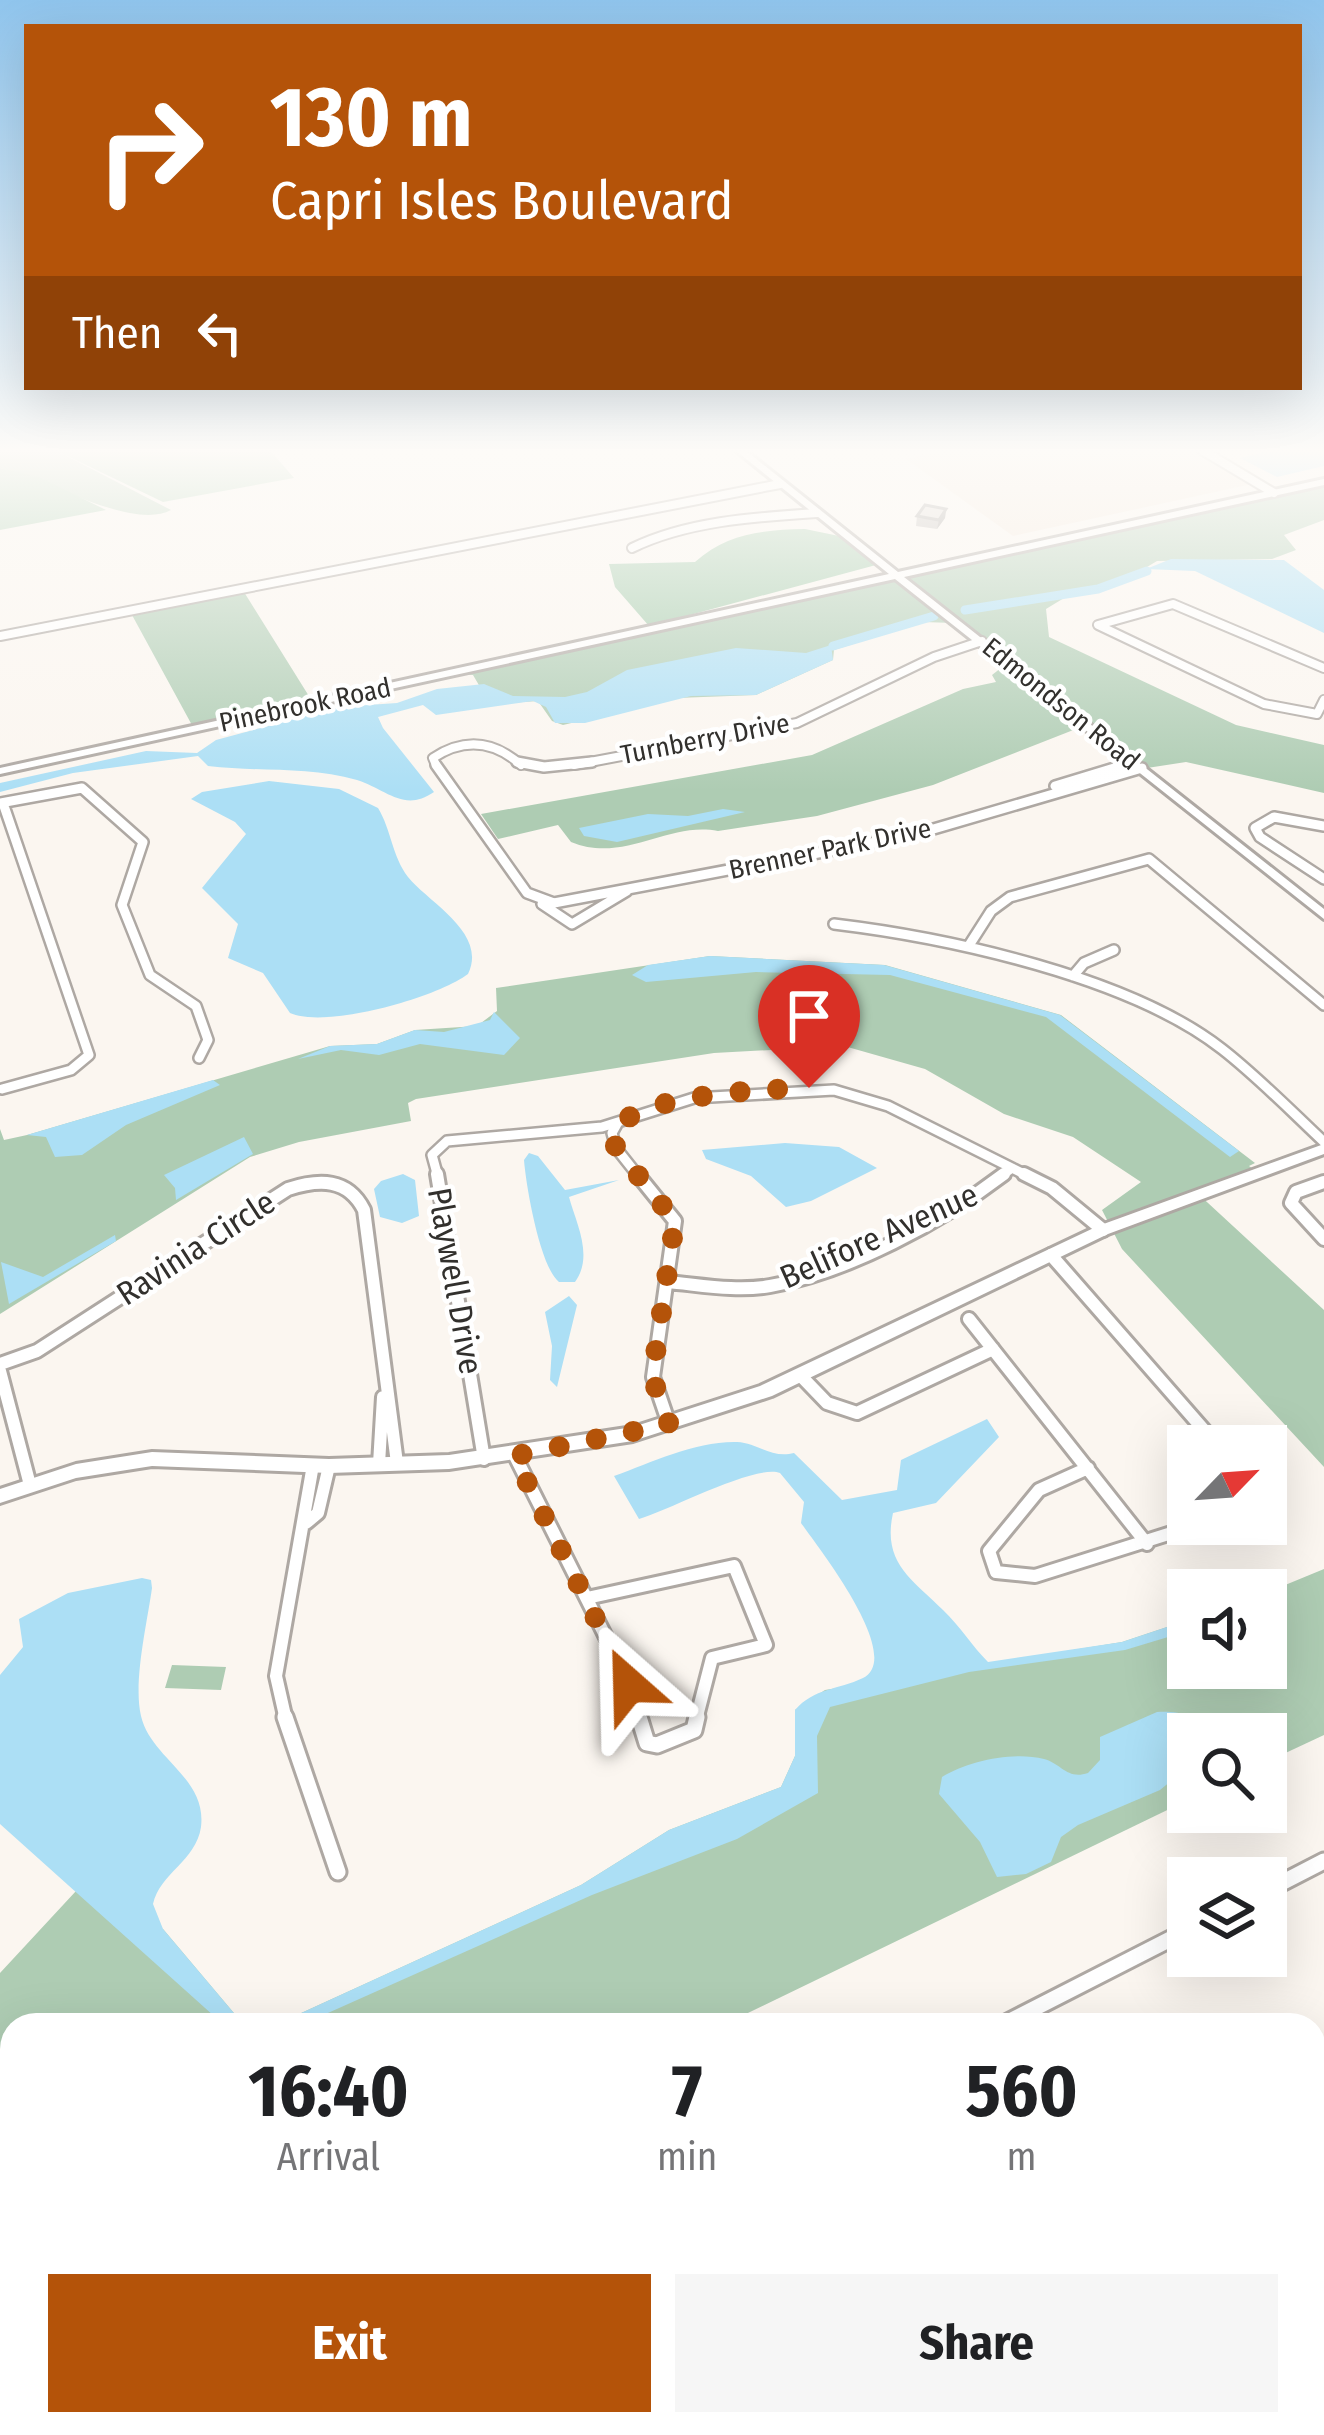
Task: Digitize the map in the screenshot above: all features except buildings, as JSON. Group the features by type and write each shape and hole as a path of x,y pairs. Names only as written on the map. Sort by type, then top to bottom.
{"street":[{"path":"0,636 371,564"},
{"name":"Edmondson Road","path":"883,564 1324,915"},
{"name":"Pinebrook Road","path":"0,771 937,564"},
{"path":"1324,668 1173,604 1098,625 1260,702 1321,715 1324,700"},
{"name":"Turnberry Drive","path":"535,899 436,765 440,758 480,746 505,749 520,765 561,766 781,727 895,680 924,658 985,643"},
{"name":"Brenner Park Drive","path":"535,899 560,903 914,835 1137,765"},
{"path":"2,1089 71,1070 89,1055 2,803 82,788 143,842 122,905 152,977 198,1010 208,1037 199,1058"},
{"path":"1324,826 1274,817 1255,828 1258,836 1324,879"},
{"path":"968,947 991,911 1010,897 1150,857 1324,1005"},
{"name":"Brenner Park Drive","path":"535,899 572,924 627,890"},
{"path":"0,1496 100,1466 172,1457 321,1466 484,1460 669,1424 801,1376 1102,1230 1324,1146 1192,1028 1140,1000 1073,976 913,933 834,924"},
{"path":"1073,976 1084,963 1114,950"},
{"path":"669,1424 652,1377 675,1225 671,1212 616,1148 612,1133 620,1121 694,1098 834,1090 888,1106 1012,1168 1061,1194 1102,1230"},
{"name":"Playwell Drive","path":"484,1460 433,1151 456,1140 561,1132 620,1121"},
{"name":"Belifore Avenue","path":"668,1282 748,1287 796,1280 963,1203 1012,1168"},
{"name":"Ravinia Circle","path":"30,1485 0,1367 37,1351 288,1189 326,1181 353,1191 363,1204 388,1464"},
{"path":"1324,1182 1296,1192 1291,1203 1324,1239"},
{"path":"675,1225 692,1226"},
{"path":"1051,1255 1200,1425"},
{"path":"969,1318 1147,1544"},
{"path":"801,1376 827,1403 857,1413 993,1349"},
{"path":"514,1456 626,1677 636,1720 650,1745 694,1730 712,1658 766,1645 734,1566 587,1598"},
{"path":"321,1466 302,1513 306,1523 276,1658 279,1696 338,1872"},
{"path":"1088,1468 1034,1495 992,1545 988,1555 992,1569 1007,1577 1030,1577 1167,1536"},
{"path":"1287,1880 1324,1862"},
{"path":"1025,2013 1167,1941"}],"green space":[{"path":"609,564 876,565 649,626 615,587"},
{"path":"973,564 1153,564 1122,582 1069,595 1046,609 1049,637 1236,725 1324,745 1324,793 1186,762 1147,768 907,578"},
{"path":"899,580 954,623 923,622 834,650 833,660 756,695 677,698 563,725 552,721 538,701 490,704 473,675 459,674"},
{"path":"244,592 312,701 193,727 132,615"},
{"path":"1006,664 1118,754 1081,727 933,785 817,816 681,832 609,848 571,842 558,825 498,839 481,814 812,755 963,689 996,682 992,675"},
{"path":"710,956 885,965 1061,1015 1255,1163 1249,1166 1253,1169 1195,1191 1324,1310 1324,1467 1122,1249 1102,1210 1141,1182 1073,1137 1004,1114 925,1069 844,1046 714,1053 416,1099 408,1103 411,1121 299,1142 250,1157 0,1314 0,1129 4,1140 330,1046 377,1044 415,1030 477,1026 497,1011 496,988"},
{"path":"1324,1569 1324,1735 1287,1752 1287,1713 1167,1713 1167,1810 748,2013 301,2013 581,1885 669,1830 781,1787 795,1756 795,1710 825,1690 1122,1642 1167,1627 1167,1689 1287,1689 1287,1584"},
{"path":"172,1665 226,1667 221,1690 165,1688"},
{"path":"76,1891 163,1929 234,2013 0,2013 0,1973"}],"water":[{"path":"1159,564 1289,564 1324,590 1324,633 1195,571 1146,569"},
{"path":"831,645 833,660 756,695 691,696 585,723 555,723 546,707 533,701 436,715 423,705 378,717 434,792 413,800 338,776 208,766 198,756 73,773 0,792 0,783 146,751 197,753 216,740 339,707 397,703 437,689 484,684 513,696 565,697 587,692 627,670 736,648 806,653"},
{"path":"269,781 339,789 378,808 408,877 463,932 472,959 468,974 432,992 380,1008 307,1017 290,1013 263,973 228,958 238,924 202,888 246,834 235,822 191,799 202,792"},
{"path":"723,809 745,812 617,842 584,836 579,828 648,814 688,816"},
{"path":"710,956 884,965 1060,1015 1239,1151 1230,1157 1046,1017 890,975 756,972 646,982 632,975 648,965"},
{"path":"494,1012 520,1038 504,1055 420,1044 379,1055 341,1050 298,1059 330,1046 377,1044 415,1030 444,1032 490,1020"},
{"path":"213,1080 220,1085 126,1125 82,1155 55,1157 46,1137 27,1135"},
{"path":"244,1137 253,1154 176,1200 175,1188 164,1175"},
{"path":"785,1143 839,1147 877,1168 811,1201 786,1207 751,1176 706,1159 702,1150"},
{"path":"529,1153 538,1156 565,1190 619,1180 569,1197 583,1251 575,1282 559,1282 546,1260 528,1188 524,1160"},
{"path":"403,1174 415,1180 419,1216 402,1223 380,1217 374,1189 381,1181"},
{"path":"115,1235 116,1241 9,1304 1,1262 43,1277"},
{"path":"569,1296 577,1305 557,1387 550,1380 552,1346 545,1312"},
{"path":"987,1419 999,1437 936,1503 893,1513 891,1530 902,1569 988,1662 1122,1642 1167,1627 1167,1637 1125,1650 969,1672 830,1707 817,1736 818,1793 737,1839 592,1895 328,2013 301,2013 581,1885 669,1830 781,1787 795,1756 795,1710 818,1693 863,1678 873,1666 866,1626 801,1523 804,1502 780,1473 733,1481 639,1519 614,1476 690,1449 737,1442 779,1454 794,1453 842,1500 897,1490 901,1460"},
{"path":"151,1580 140,1670 141,1716 155,1744 196,1795 201,1810 198,1839 153,1904 163,1929 234,2013 211,2013 0,1824 0,1675 23,1647 19,1619 68,1593"},
{"path":"1157,1712 1177,1713 1167,1713 1167,1784 1078,1825 1061,1837 1051,1862 1026,1874 997,1877 980,1842 939,1794 942,1777 1005,1757 1044,1759 1081,1775 1100,1760 1100,1737"}],"waterway":[{"path":"965,610 1098,589 1147,571"},
{"path":"833,646 934,616"}],"route":[{"path":"629,1685 514,1456 669,1424 652,1377 675,1221 616,1148 614,1128 620,1121 672,1102 809,1088"}]}
